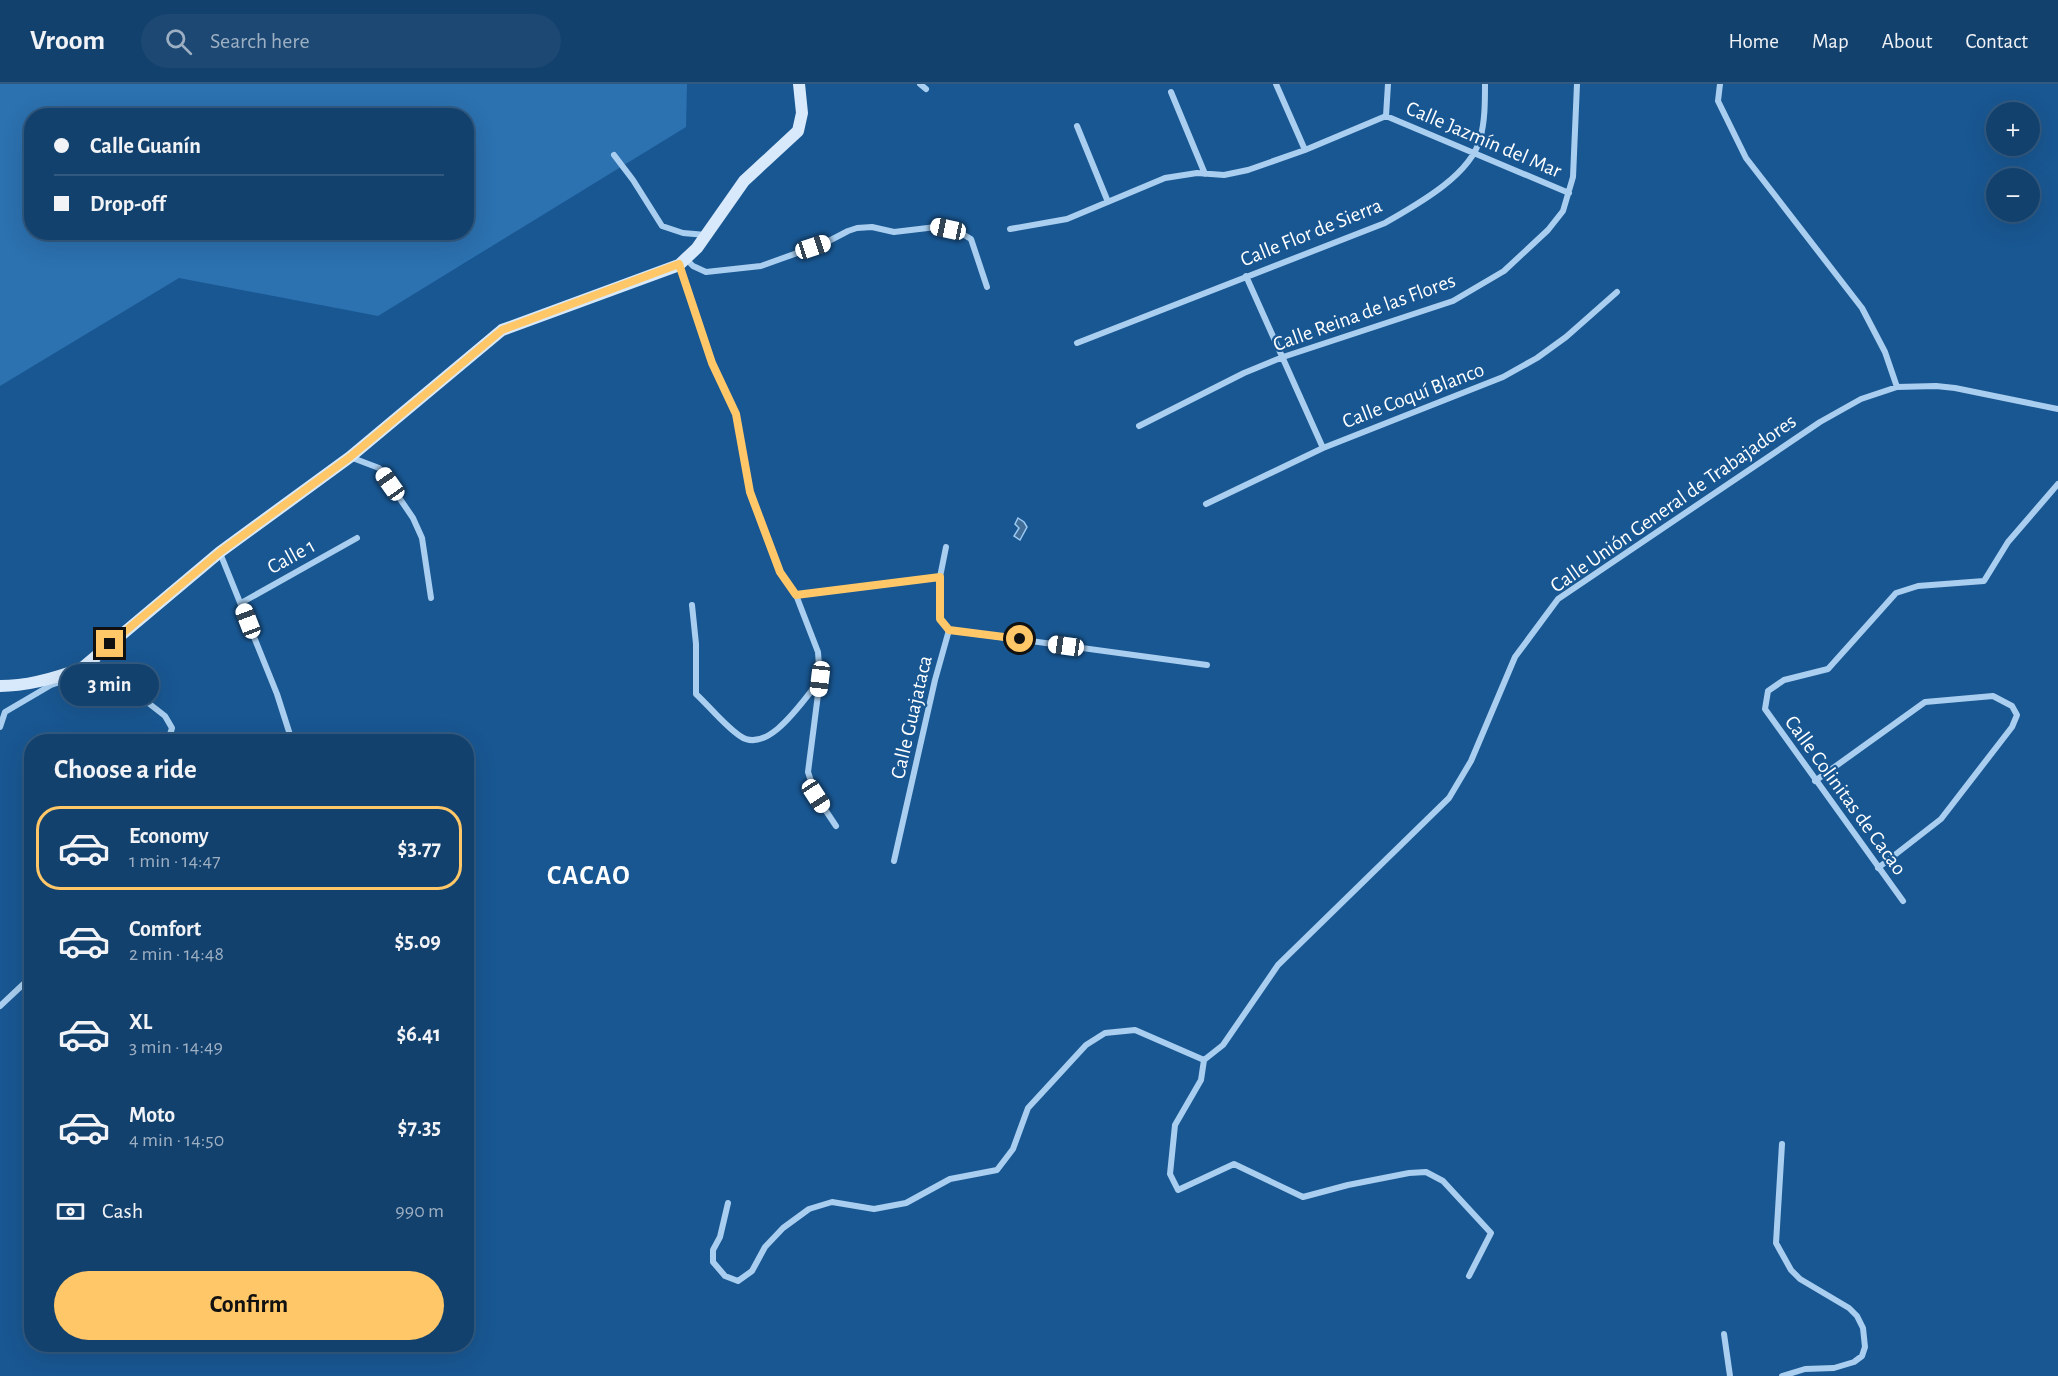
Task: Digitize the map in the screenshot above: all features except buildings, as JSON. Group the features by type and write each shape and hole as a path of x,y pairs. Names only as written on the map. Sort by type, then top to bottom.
{"street":[{"path":"0,727 5,712 83,668 220,552 350,457 502,330 682,262 707,235 744,181 798,131 802,112 799,84"},
{"path":"920,84 927,89"},
{"path":"1276,84 1305,150"},
{"path":"1386,116 1388,84"},
{"name":"Calle Flor de Sierra","path":"1077,343 1385,223 1440,188 1466,164 1475,152 1481,138 1485,84"},
{"name":"Calle Reina de las Flores","path":"1139,426 1244,373 1283,357 1453,301 1504,271 1548,230 1563,211 1573,177 1577,84"},
{"path":"1720,84 1718,101 1746,158 1862,308 1885,352 1897,387"},
{"path":"1171,92 1205,174"},
{"name":"Calle Jazmín del Mar","path":"1010,229 1067,219 1165,178 1197,173 1224,175 1248,170 1305,150 1386,116 1569,193"},
{"path":"1077,126 1108,202"},
{"path":"614,155 662,226 683,233 707,235"},
{"path":"682,262 706,272 761,266 825,243 857,228 872,226 894,232 936,227 959,232 971,239 987,287"},
{"path":"682,262 712,363 736,414 750,492 780,572 796,595 818,652 820,679 808,772 816,796 836,826"},
{"path":"1246,276 1323,448"},
{"name":"Calle Coquí Blanco","path":"1206,504 1323,448 1503,377 1552,348 1617,292"},
{"name":"Calle Unión General de Trabajadores","path":"1204,1060 1223,1045 1278,965 1449,798 1471,761 1515,657 1558,599 1820,422 1862,399 1897,387 1936,386 2058,409"},
{"path":"350,457 379,468 413,518 422,538 431,598"},
{"name":"Calle Colinitas de Cacao","path":"1903,901 1765,710 1768,691 1784,680 1828,669 1896,593 1918,586 1984,581 2007,542 2058,484"},
{"name":"Calle 1","path":"241,603 357,538"},
{"name":"Calle Guajataca","path":"894,861 935,680 949,630 940,619 940,577 946,548"},
{"path":"220,552 277,694 290,734"},
{"path":"796,595 940,577"},
{"path":"692,605 696,644 696,694 741,737 755,741 773,735 820,679"},
{"path":"949,630 1207,665"},
{"path":"0,686 20,686 83,668 165,716 172,728 170,734"},
{"path":"1815,781 1925,702 1993,696 2012,706 2017,715 2012,727 1941,819 1878,868"},
{"path":"0,1006 24,984"},
{"path":"728,1203 720,1237 713,1250 713,1262 725,1276 738,1281 752,1270 765,1247 783,1228 809,1209 832,1202 874,1209 906,1203 950,1179 997,1170 1013,1149 1028,1108 1086,1045 1105,1033 1135,1030 1204,1060 1201,1080 1175,1125 1170,1174 1178,1190 1234,1164 1303,1197 1348,1185 1409,1173 1426,1172 1443,1181 1491,1233 1469,1276"},
{"path":"1782,1144 1776,1243 1791,1270 1800,1279 1849,1308 1857,1316 1863,1328 1865,1347 1862,1356 1854,1362 1834,1368 1805,1369 1782,1376"},
{"path":"1724,1334 1730,1376"}],"shaded area":[{"path":"0,84 687,84 686,127 378,316 179,278 0,386"},
{"path":"1018,518 1027,527 1020,540 1014,536 1019,528 1015,524"}],"district":[{"name":"CACAO","path":"589,875"}],"route":[{"path":"110,644 220,552 350,457 502,330 679,264 712,363 736,414 750,492 780,572 796,595 940,577 940,619 949,630 1020,639"}]}
